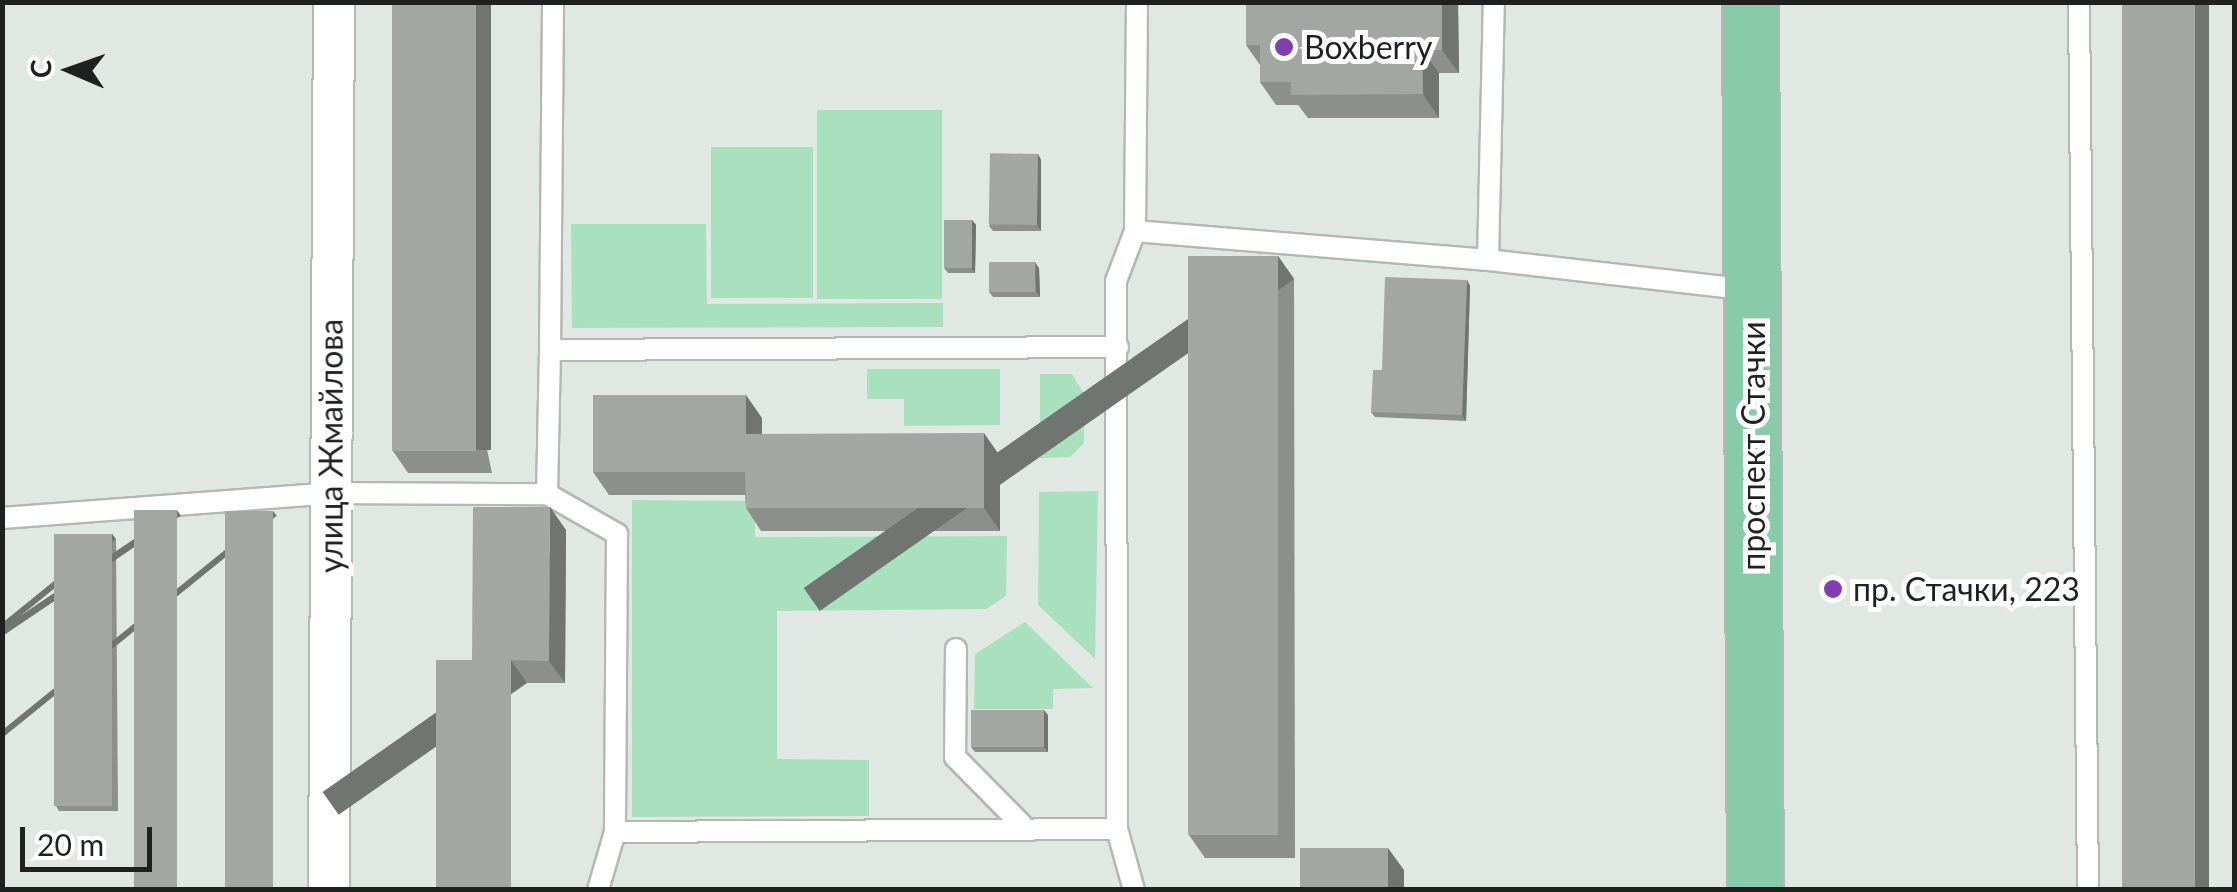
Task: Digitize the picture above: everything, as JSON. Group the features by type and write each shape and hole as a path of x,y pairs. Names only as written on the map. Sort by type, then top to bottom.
{"main road":[{"name":"проспект Стачки","path":"1750,2 1755,890"}],"street":[{"name":"улица Жмайлова","path":"328,890 334,2"}],"lane":[{"path":"547,494 552,2"},
{"path":"1134,890 1117,829 1116,281 1135,230 1138,2"},
{"path":"1488,260 1494,2"},
{"path":"2079,2 2088,890"},
{"path":"1135,230 1488,260 1752,290"},
{"path":"550,350 1118,347"},
{"path":"2,518 331,493 547,494 617,534 615,832 598,890"},
{"path":"956,649 955,758 1022,825"},
{"path":"615,832 1022,825 1117,829"}],"green space":[{"path":"817,110 942,110 942,299 817,299"},
{"path":"711,147 813,147 813,298 711,298"},
{"path":"571,224 706,224 707,304 943,303 943,327 572,328"},
{"path":"867,369 1000,369 1000,425 904,426 904,399 867,399"},
{"path":"1040,374 1072,374 1084,394 1084,443 1070,457 1040,458"},
{"path":"1098,491 1095,659 1038,605 1039,492"},
{"path":"632,500 755,501 755,537 1007,536 1006,596 986,609 777,611 777,759 869,760 869,816 632,817"},
{"path":"1025,622 1093,688 1053,689 1053,709 974,709 975,654"}],"building":[{"path":"392,2 476,2 476,451 392,451"},
{"path":"1246,2 1442,2 1442,50 1422,50 1423,94 1291,95 1291,82 1260,82 1260,45 1246,45"},
{"path":"2122,2 2195,2 2195,890 2122,890"},
{"path":"990,153 1038,154 1037,225 989,224"},
{"path":"944,220 972,220 972,268 944,268"},
{"path":"1188,256 1278,256 1278,835 1188,835"},
{"path":"989,262 1035,262 1035,292 989,292"},
{"path":"1385,277 1467,280 1462,415 1371,412 1373,370 1382,370"},
{"path":"593,395 746,395 746,434 984,433 984,508 746,508 745,472 593,472"},
{"path":"473,507 550,507 549,661 511,660 511,890 436,890 436,660 472,660"},
{"path":"134,510 177,510 177,890 134,890"},
{"path":"225,511 273,511 273,890 225,890"},
{"path":"54,534 112,534 112,806 54,806"},
{"path":"971,710 1044,710 1044,747 971,747"},
{"path":"1300,848 1388,848 1388,890 1300,890"}],"place":[{"name":"Boxberry","path":"1284,47"},
{"name":"пр. Стачки, 223","path":"1833,589"}]}
